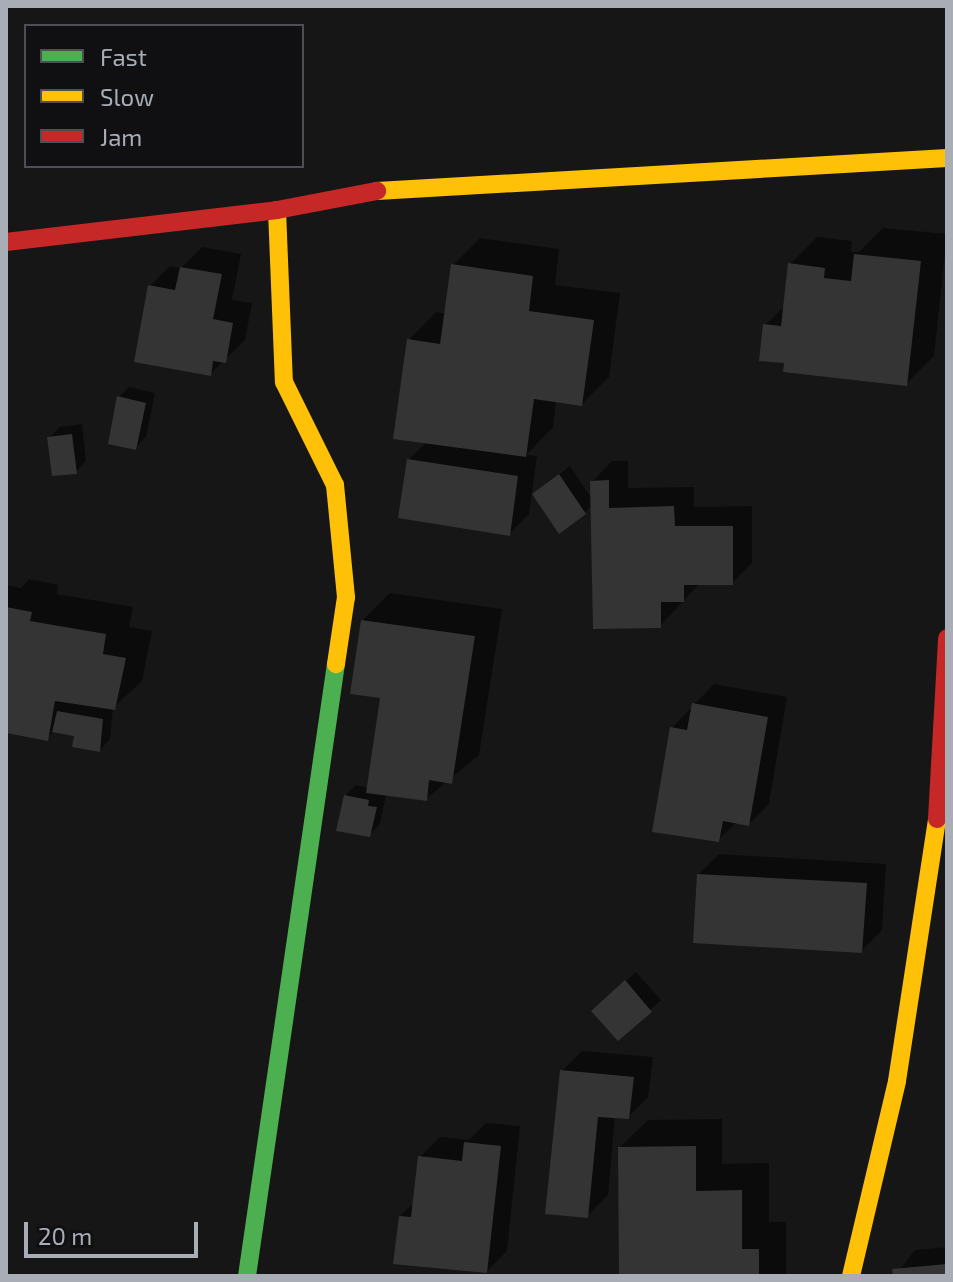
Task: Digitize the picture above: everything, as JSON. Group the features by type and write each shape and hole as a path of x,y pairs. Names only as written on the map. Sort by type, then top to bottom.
{"street":[{"path":"6,242 277,210 389,189 947,158"},
{"path":"247,1276 346,597 335,485 284,382 277,210"},
{"path":"851,1276 900,1066 941,791 947,638"}],"building":[{"path":"854,254 921,261 907,386 783,372 784,363 759,361 763,324 781,326 788,263 825,268 824,278 851,281"},
{"path":"451,264 533,276 529,311 594,320 582,406 534,399 526,457 393,439 407,339 440,344"},
{"path":"180,267 222,274 213,319 233,323 226,363 213,361 211,376 134,362 148,285 175,290"},
{"path":"117,396 146,403 136,450 108,444"},
{"path":"72,434 77,474 52,476 47,437"},
{"path":"407,459 518,476 510,536 398,518"},
{"path":"559,474 586,514 559,534 532,494"},
{"path":"609,480 609,508 674,506 675,526 733,526 733,585 684,585 684,602 661,602 661,628 593,629 590,481"},
{"path":"6,607 32,612 30,621 106,634 103,654 126,658 115,710 55,701 48,741 6,733"},
{"path":"361,620 475,636 452,784 429,780 427,801 366,793 380,698 350,694"},
{"path":"692,703 768,717 749,826 723,821 719,842 652,832 670,727 687,730"},
{"path":"57,711 103,719 100,752 72,747 74,736 52,732"},
{"path":"344,795 369,800 368,806 377,807 370,837 336,831"},
{"path":"697,874 867,883 862,953 693,943"},
{"path":"625,980 652,1012 618,1041 591,1011"},
{"path":"560,1070 634,1077 629,1119 598,1117 588,1218 545,1214"},
{"path":"464,1142 501,1146 487,1273 393,1264 399,1216 411,1217 418,1156 462,1161"},
{"path":"696,1146 696,1191 742,1190 742,1249 759,1249 759,1276 619,1276 618,1147"},
{"path":"947,1264 947,1276 893,1276 892,1269"}],"traffic: fast":[{"path":"247,1276 336,664"}],"traffic: slow":[{"path":"377,191 947,158"},
{"path":"277,210 284,382 335,485 346,597 336,664"},
{"path":"851,1276 897,1081 937,819"}],"traffic: jam":[{"path":"6,242 277,210 377,191"},
{"path":"937,819 947,638"}]}
